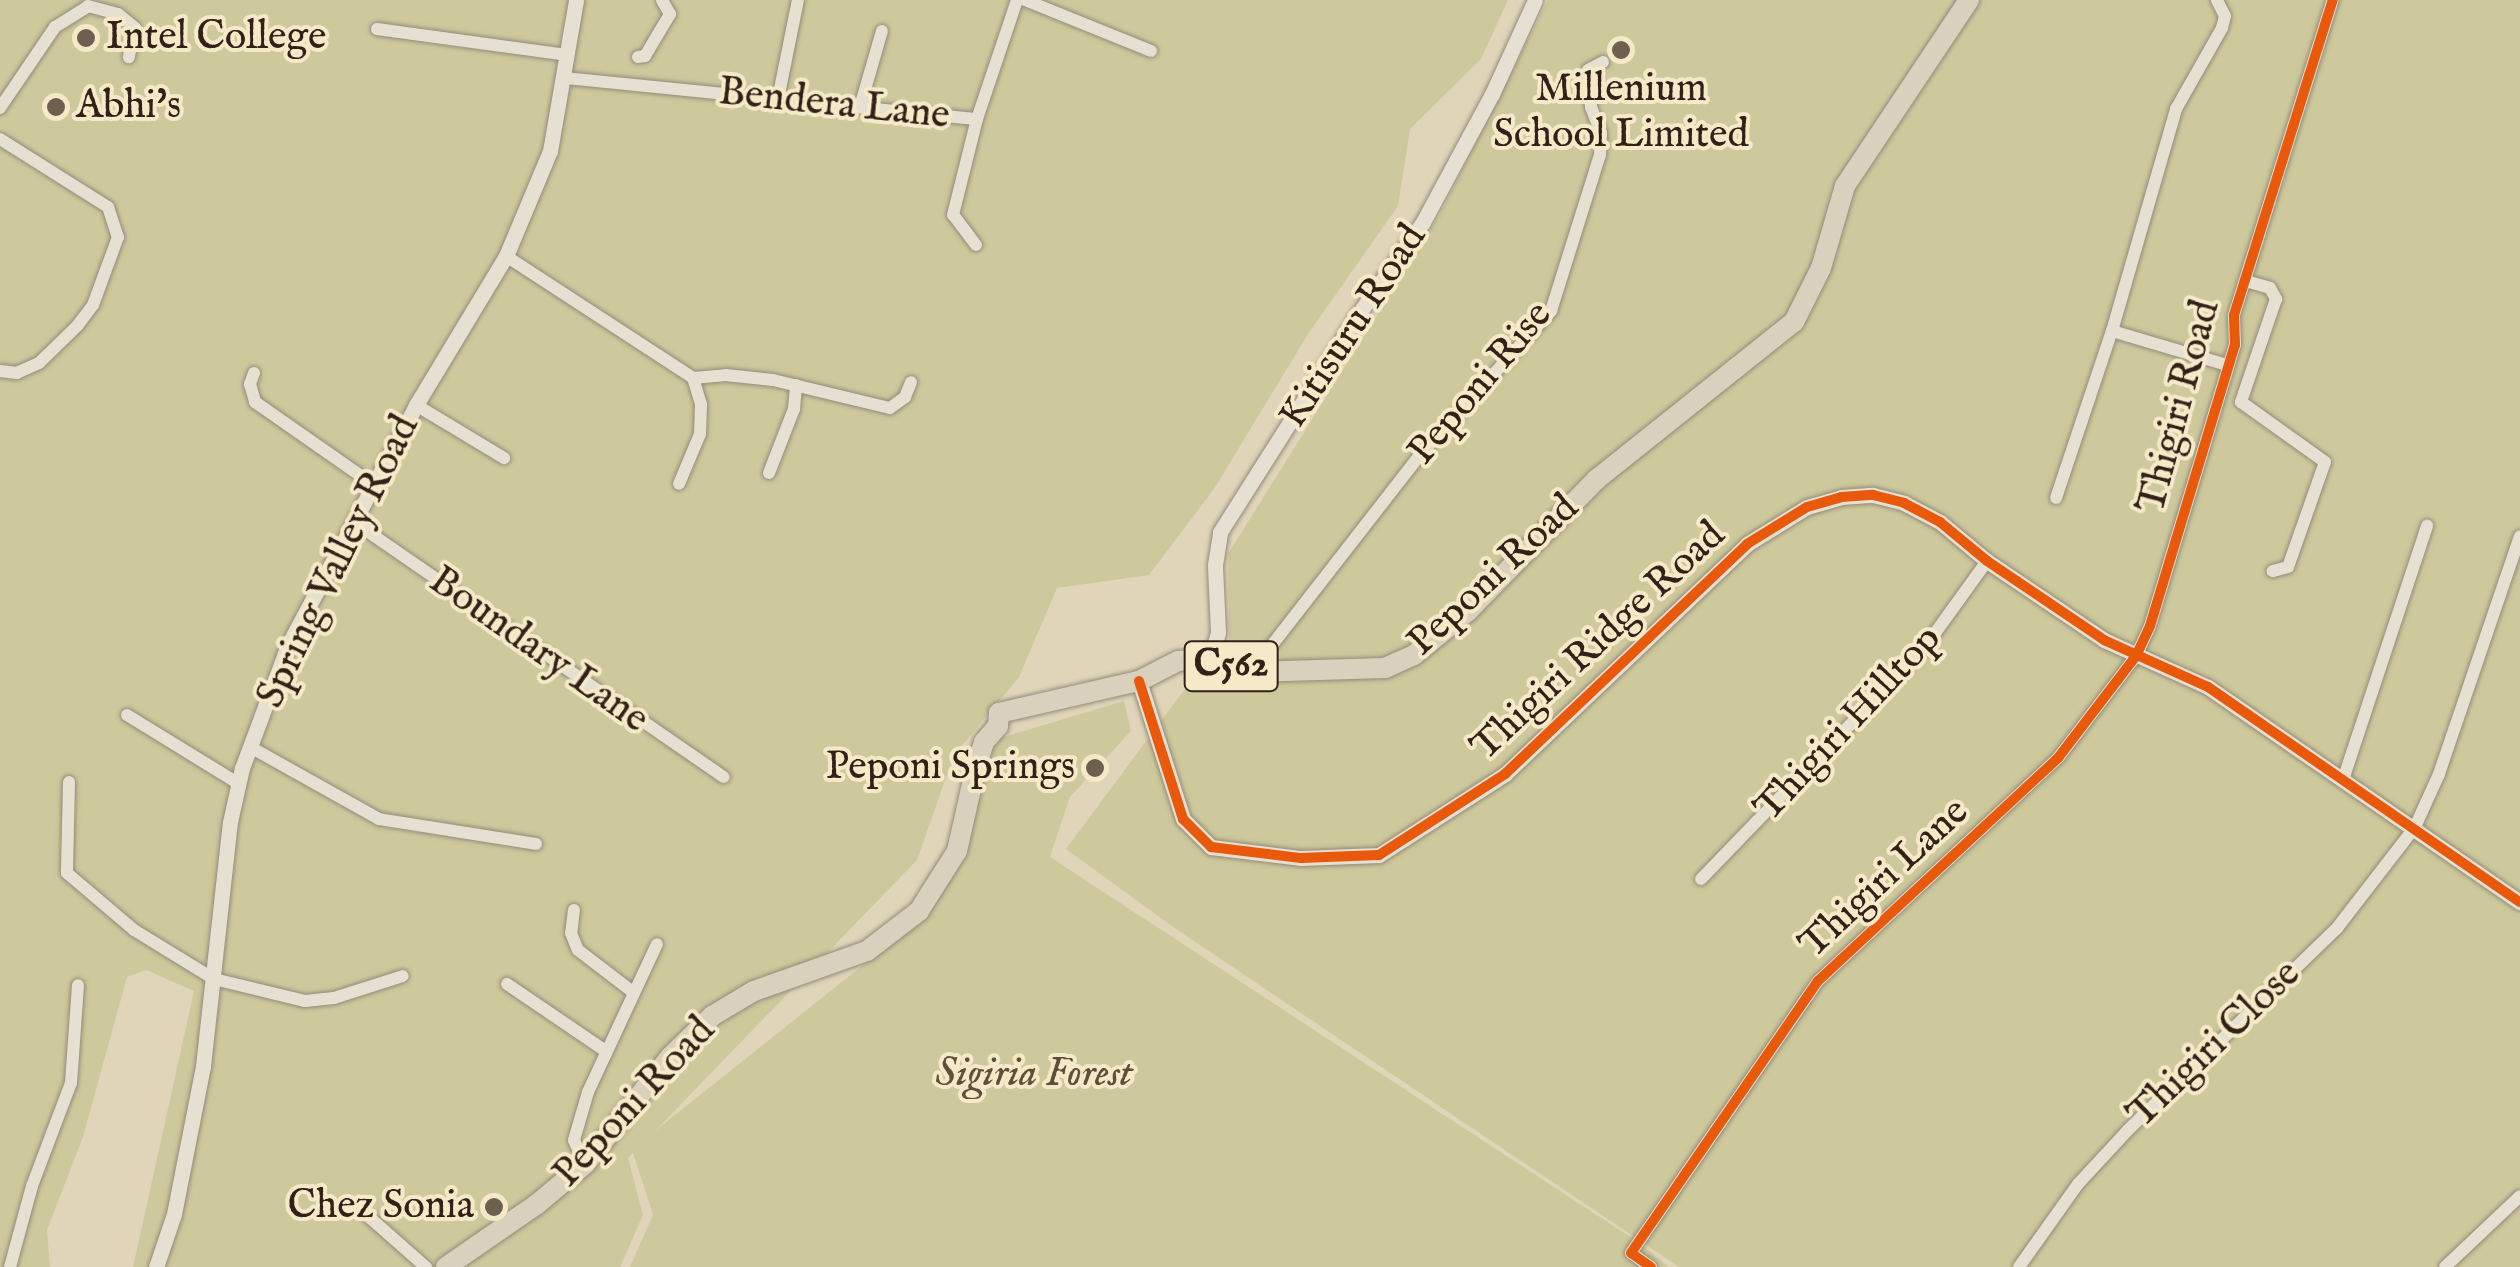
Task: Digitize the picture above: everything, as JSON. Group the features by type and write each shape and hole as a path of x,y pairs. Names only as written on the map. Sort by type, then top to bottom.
{"main road":[{"name":"Peponi Road","path":"446,1267 536,1205 585,1164 670,1057 712,1016 754,991 867,952 918,911 957,851 976,767 984,742 998,726 999,713 1139,681 1171,663 1210,659 1251,672 1385,668 1414,656 1488,592 1598,479 1794,322 1821,268 1845,186 1969,0"}],"street":[{"name":"Spring Valley Road","path":"156,1267 174,1214 188,1144 214,979 230,822 239,784 288,645 416,405 506,256 550,151 576,0"},
{"path":"638,57 645,56 670,14 662,0"},
{"path":"778,99 798,0"},
{"name":"Bendera Lane","path":"565,78 977,119 1017,0"},
{"path":"1025,0 1152,51"},
{"name":"Kitisuru Road","path":"1210,659 1218,632 1215,566 1220,532 1355,319 1422,222 1492,94 1535,0"},
{"path":"2056,498 2112,332 2176,110 2226,16 2217,0"},
{"name":"Thigiri Road","path":"2136,656 2150,626 2227,364 2246,281 2333,0"},
{"path":"0,108 54,27 88,6 118,14 135,28 130,57"},
{"path":"376,29 566,56"},
{"path":"860,107 882,31"},
{"name":"Peponi Rise","path":"1251,672 1420,456 1551,311 1600,155 1602,133 1591,107 1588,70 1603,62"},
{"path":"976,245 953,215 977,119"},
{"path":"0,139 108,206 118,237 93,305 78,325 39,363 17,373 0,371"},
{"path":"506,256 693,378 726,375 796,385 890,408 905,397 911,382"},
{"path":"2246,281 2270,288 2276,298 2241,402 2325,462 2288,567 2273,571"},
{"path":"2112,332 2227,364"},
{"path":"254,373 250,384 254,402 374,485"},
{"path":"679,484 700,434 701,406 693,378"},
{"path":"769,472 794,409 796,385"},
{"path":"416,405 504,458"},
{"name":"Thigiri Ridge Road","path":"1139,681 1183,819 1211,846 1301,858 1379,855 1505,774 1747,544 1807,507 1841,497 1874,495 1904,503 1940,522 1987,561 2104,640 2208,687 2520,902"},
{"name":"Boundary Lane","path":"354,522 723,777"},
{"path":"2343,780 2427,526"},
{"name":"Thigiri Close","path":"2018,1267 2078,1184 2128,1130 2336,928 2415,827 2439,774 2520,536"},
{"name":"Thigiri Hilltop","path":"1701,879 1925,648 1987,561"},
{"name":"Thigiri Lane","path":"1651,1267 1631,1254 1818,982 2058,758 2136,656"},
{"path":"127,715 239,784"},
{"path":"252,748 379,819 536,844"},
{"path":"70,782 68,873 134,930 214,979 306,1001 334,998 403,976"},
{"path":"574,910 571,934 578,950 633,992"},
{"path":"585,1164 574,1140 604,1050 657,944"},
{"path":"507,984 604,1050"},
{"path":"10,1267 32,1186 71,1083 78,985"},
{"path":"2445,1267 2520,1196"},
{"path":"369,1217 426,1267"}],"green space":[{"name":"Sigiria Forest","path":"0,0 1508,0 1481,59 1410,129 1398,206 1308,334 1214,489 1149,575 1057,588 1019,677 954,755 917,860 655,1131 927,914 981,766 997,739 1124,701 1131,731 1070,797 1050,857 1638,1242 1669,1267 630,1267 653,1215 633,1153 628,1158 643,1215 620,1267 133,1267 194,991 146,970 127,977 83,1137 47,1230 50,1267 0,1267"},
{"path":"1548,0 2520,0 2520,1267 1679,1267 1176,929 1066,849 1181,694 1229,641 1228,554 1439,216"}],"cycle path":[{"path":"1651,1267 1631,1253 1818,981 2058,758 2136,656 2150,626 2235,345 2234,315 2333,0"},
{"path":"1139,681 1183,819 1211,847 1301,858 1379,855 1505,774 1747,544 1807,507 1841,497 1873,495 1904,503 1940,522 1987,561 2104,640 2208,687 2520,902"}],"place":[{"name":"Intel College","path":"86,38"},
{"name":"Millenium School Limited","path":"1621,50"},
{"name":"Abhi's","path":"56,107"},
{"name":"Peponi Springs","path":"1095,768"},
{"name":"Chez Sonia","path":"494,1207"}]}
